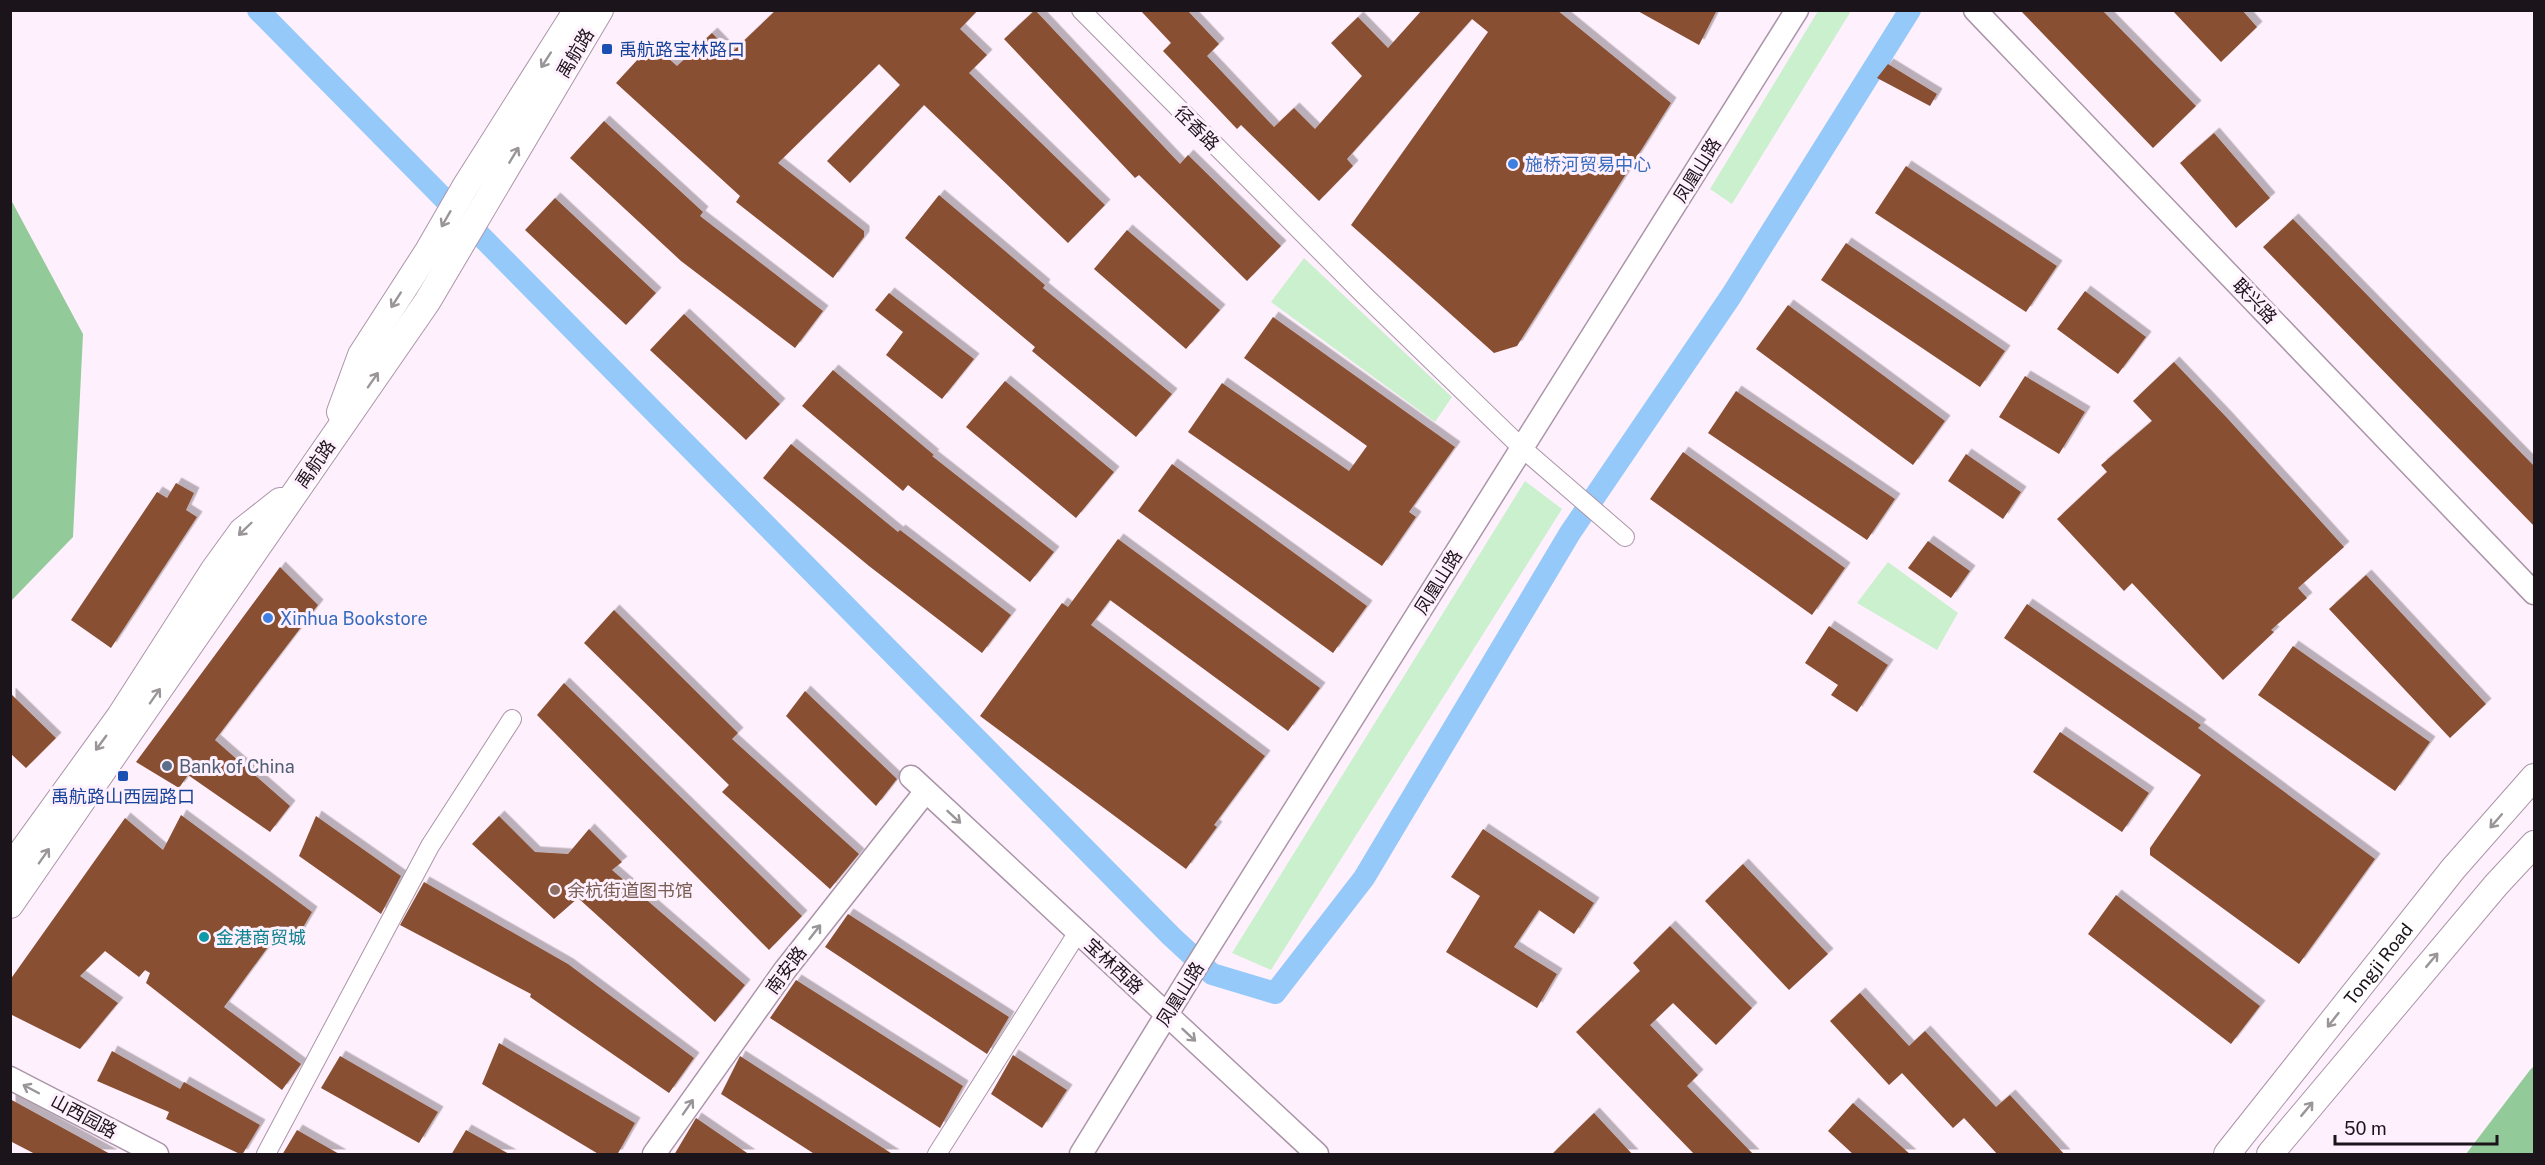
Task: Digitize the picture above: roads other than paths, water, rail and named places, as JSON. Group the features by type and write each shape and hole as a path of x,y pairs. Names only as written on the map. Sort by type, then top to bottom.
{"main road":[{"name":"禹航路","path":"10,868 120,716 213,571 242,531 288,495 335,426 361,355 577,10"},
{"name":"禹航路","path":"10,904 420,312 600,10"},
{"name":"Tongji Road","path":"2227,1155 2453,869 2535,777"},
{"path":"2270,1155 2496,885 2535,844"}],"street":[{"name":"径香路","path":"1082,10 1313,245 1522,448 1625,537"},
{"name":"凤凰山路","path":"1081,1155 1191,975 1797,10"},
{"name":"联兴路","path":"1975,10 2535,593"},
{"path":"266,1155 430,846 512,719"},
{"name":"宝林西路","path":"919,784 1317,1155"},
{"name":"南安路","path":"654,1155 919,784"},
{"path":"938,1155 1078,932"},
{"name":"山西园路","path":"10,1078 157,1155"}],"waterway":[{"path":"258,10 1171,936 1212,974 1275,993 1364,878 1570,533 1731,296 1910,10"}],"place":[{"name":"禹航路宝林路口","path":"607,49"},
{"name":"施桥河贸易中心","path":"1513,164"},
{"name":"Xinhua Bookstore","path":"268,618"},
{"name":"Bank of China","path":"167,766"},
{"name":"禹航路山西园路口","path":"123,776"},
{"name":"余杭街道图书馆","path":"555,890"},
{"name":"金港商贸城","path":"204,937"}]}
